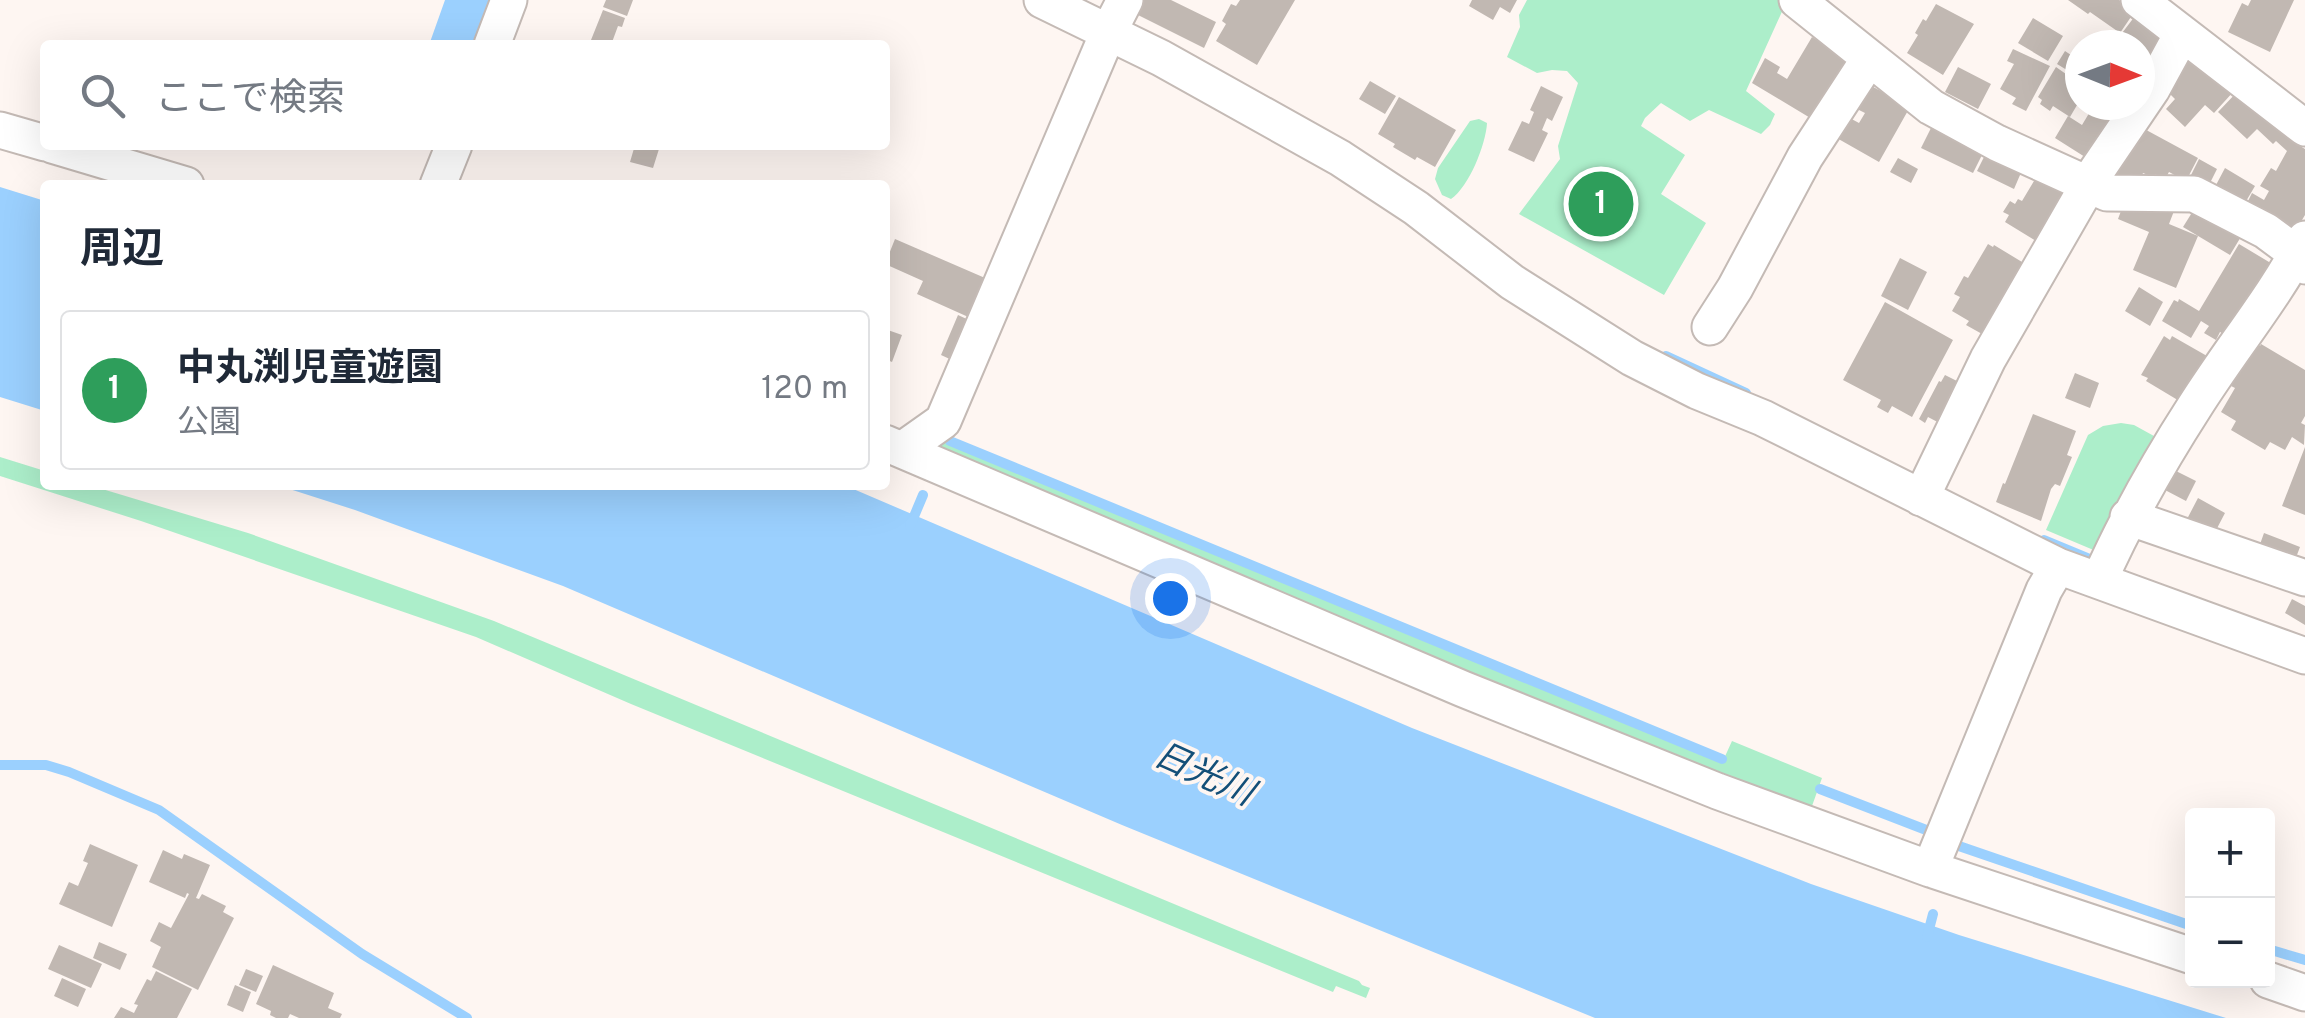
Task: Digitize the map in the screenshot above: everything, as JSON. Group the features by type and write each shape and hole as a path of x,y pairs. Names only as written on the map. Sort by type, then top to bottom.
{"street":[{"path":"494,40 509,0"},
{"path":"1042,0 1116,18 1177,67 1340,158 1416,208 1512,282 1632,358 1697,391 1926,488 2058,566 2104,570 2305,656"},
{"path":"2139,0 2305,128"},
{"path":"1812,4 1869,58 1931,107 1997,144 2107,193 2194,194 2302,253 2196,404 2128,517 2104,570"},
{"path":"894,447 943,421 1116,18"},
{"path":"1926,488 1988,359 2182,34"},
{"path":"1710,327 1805,157 1869,58"},
{"path":"0,130 40,142"},
{"path":"68,150 169,180"},
{"path":"440,180 452,150"},
{"path":"894,447 1463,690 1717,791 1930,869 2185,954"},
{"path":"2128,517 2305,578"},
{"path":"1930,869 2044,590 2058,566"},
{"path":"2275,982 2305,993"}],"green space":[{"path":"1527,0 1778,0 1785,5 1746,91 1775,114 1761,134 1709,110 1690,121 1661,103 1641,126 1685,155 1661,194 1706,223 1664,295 1519,214 1560,159 1558,146 1578,83 1567,71 1537,73 1507,57"},
{"path":"1479,119 1487,123 1480,153 1464,185 1451,199 1442,195 1435,179 1438,168 1470,121"},
{"path":"2134,425 2163,441 2103,554 2046,530 2088,435 2103,426"},
{"path":"936,438 1722,763 1732,741 1822,778 1812,806 1918,845 1909,851 928,452"},
{"path":"0,457 40,469 40,489 0,476"},
{"path":"44,490 106,490 248,533 494,621 1370,988 1366,998 1336,986 1333,992 476,637"}],"water":[{"path":"445,0 496,0 481,40 431,40"},
{"path":"0,187 40,199 40,409 0,397"},
{"name":"日光川","path":"293,490 856,490 1412,728 1811,884 1959,935 2226,1018 1595,1018 1122,825 563,586"}],"building":[{"path":"606,0 633,0 627,16 603,7"},
{"path":"1138,0 1171,0 1216,22 1204,48 1132,12"},
{"path":"1240,0 1295,0 1257,65 1216,41 1231,4 1236,6"},
{"path":"1472,0 1517,0 1510,13 1500,7 1493,20 1469,6"},
{"path":"2068,0 2119,0 2135,11 2122,30"},
{"path":"2251,0 2294,0 2270,52 2228,32 2242,3 2248,6"},
{"path":"1936,4 1974,24 1943,75 1907,53 1923,19 1926,21"},
{"path":"603,10 625,18 613,40 591,40"},
{"path":"2135,16 2153,30 2124,30"},
{"path":"2033,18 2063,36 2048,61 2018,43"},
{"path":"2155,31 2169,42 2155,64"},
{"path":"1812,37 1852,62 1812,119 1752,83 1765,58 1780,67 1777,73 1787,79"},
{"path":"2013,49 2050,66 2026,111 2012,104 2016,98 2000,89 2014,64 2007,61"},
{"path":"2065,51 2065,69 2057,64"},
{"path":"2194,54 2234,91 2214,113 2205,105 2185,127 2166,109 2175,99 2163,87"},
{"path":"1958,67 1991,84 1978,109 1945,92"},
{"path":"2056,67 2065,73 2065,114 2053,106 2050,111 2040,104 2042,100 2038,97"},
{"path":"1370,81 1396,96 1385,114 1359,99"},
{"path":"1866,83 1910,107 1879,162 1835,137 1846,116 1859,123 1865,113 1853,107"},
{"path":"1541,86 1563,97 1552,121 1547,118 1542,130 1548,133 1534,162 1508,150 1522,121 1529,124 1534,112 1530,110"},
{"path":"2238,91 2305,149 2305,215 2296,230 2247,203 2252,193 2264,200 2269,191 2260,186 2271,168 2276,171 2287,151 2257,129 2247,139 2218,112"},
{"path":"1399,97 1456,130 1435,167 1417,157 1415,160 1378,134"},
{"path":"2066,120 2082,125 2085,120 2112,120 2085,157 2055,138"},
{"path":"1933,124 1985,149 1973,173 1921,148"},
{"path":"2137,125 2198,158 2186,181 2169,172 2165,179 2143,173 2135,180 2104,175"},
{"path":"634,150 659,150 653,168 630,162"},
{"path":"1987,151 2023,168 2014,189 1977,171"},
{"path":"1898,158 1918,169 1911,183 1890,172"},
{"path":"2199,159 2217,169 2208,187 2190,177"},
{"path":"2225,168 2255,186 2245,203 2216,185"},
{"path":"2037,176 2073,198 2044,246 2005,222 2009,215 2003,212 2010,201 2022,201"},
{"path":"2124,203 2174,211 2169,224 2198,236 2176,288 2133,270 2149,232 2118,219"},
{"path":"2198,203 2245,230 2230,255 2183,227"},
{"path":"895,239 992,281 975,320 917,294 923,281 890,266"},
{"path":"1988,244 2027,265 1991,339 1966,325 1969,321 1952,311 1960,297 1954,294"},
{"path":"2239,244 2274,265 2231,338 2220,332 2216,340 2204,333 2209,326 2201,321 2191,338 2162,321 2174,300 2199,311"},
{"path":"1900,258 1927,272 1908,310 1881,296"},
{"path":"2139,287 2163,302 2150,326 2125,311"},
{"path":"1885,302 1953,340 1912,417 1892,406 1888,413 1877,407 1881,400 1843,380"},
{"path":"958,315 971,321 954,361 941,355"},
{"path":"890,331 902,335 890,361"},
{"path":"2164,336 2170,340 2172,336 2207,356 2181,402 2141,375"},
{"path":"2256,344 2305,370 2305,416 2301,423 2305,425 2304,445 2292,437 2285,450 2270,442 2265,450 2231,430 2236,421 2221,412 2235,388 2231,386"},
{"path":"2075,373 2099,383 2090,408 2065,398"},
{"path":"1945,375 1957,381 1953,388 1965,394 1947,427 1928,417 1925,423 1919,419"},
{"path":"2033,414 2076,431 2067,455 2072,457 2060,486 2055,484 2051,489 2041,521 1996,502"},
{"path":"2305,447 2305,515 2282,506"},
{"path":"2176,471 2196,481 2186,501 2165,490"},
{"path":"2198,498 2225,513 2213,536 2186,521"},
{"path":"2264,533 2300,547 2292,568 2259,547"},
{"path":"2292,599 2305,606 2305,625 2285,613"},
{"path":"90,844 138,865 112,927 59,904 69,882 78,886 88,863 83,861"},
{"path":"163,850 210,865 196,898 202,894 226,906 223,912 234,918 198,990 152,967 161,947 150,941 159,922 171,928 189,894 185,898 149,882"},
{"path":"99,942 127,954 120,970 93,958"},
{"path":"59,945 102,964 91,988 48,969"},
{"path":"273,965 334,993 328,1008 342,1014 340,1018 299,1018 290,1014 288,1018 276,1018 256,1004"},
{"path":"246,969 263,976 256,992 239,985"},
{"path":"156,971 192,989 177,1018 114,1018 121,1007 134,1013 138,1005 134,1004 147,979 151,981"},
{"path":"62,978 86,989 78,1007 54,996"},
{"path":"235,985 251,992 243,1012 227,1005"}],"waterway":[{"path":"1666,356 1746,393"},
{"path":"950,441 1722,759"},
{"path":"910,526 923,495"},
{"path":"2044,540 2102,564"},
{"path":"0,765 46,765 159,810 362,954 467,1018"},
{"path":"1820,789 1934,833"},
{"path":"1953,844 2185,924"},
{"path":"1927,937 1933,914"},
{"path":"2275,951 2305,960"}],"place":[{"name":"中丸渕児童遊園","path":"1601,204"}]}
